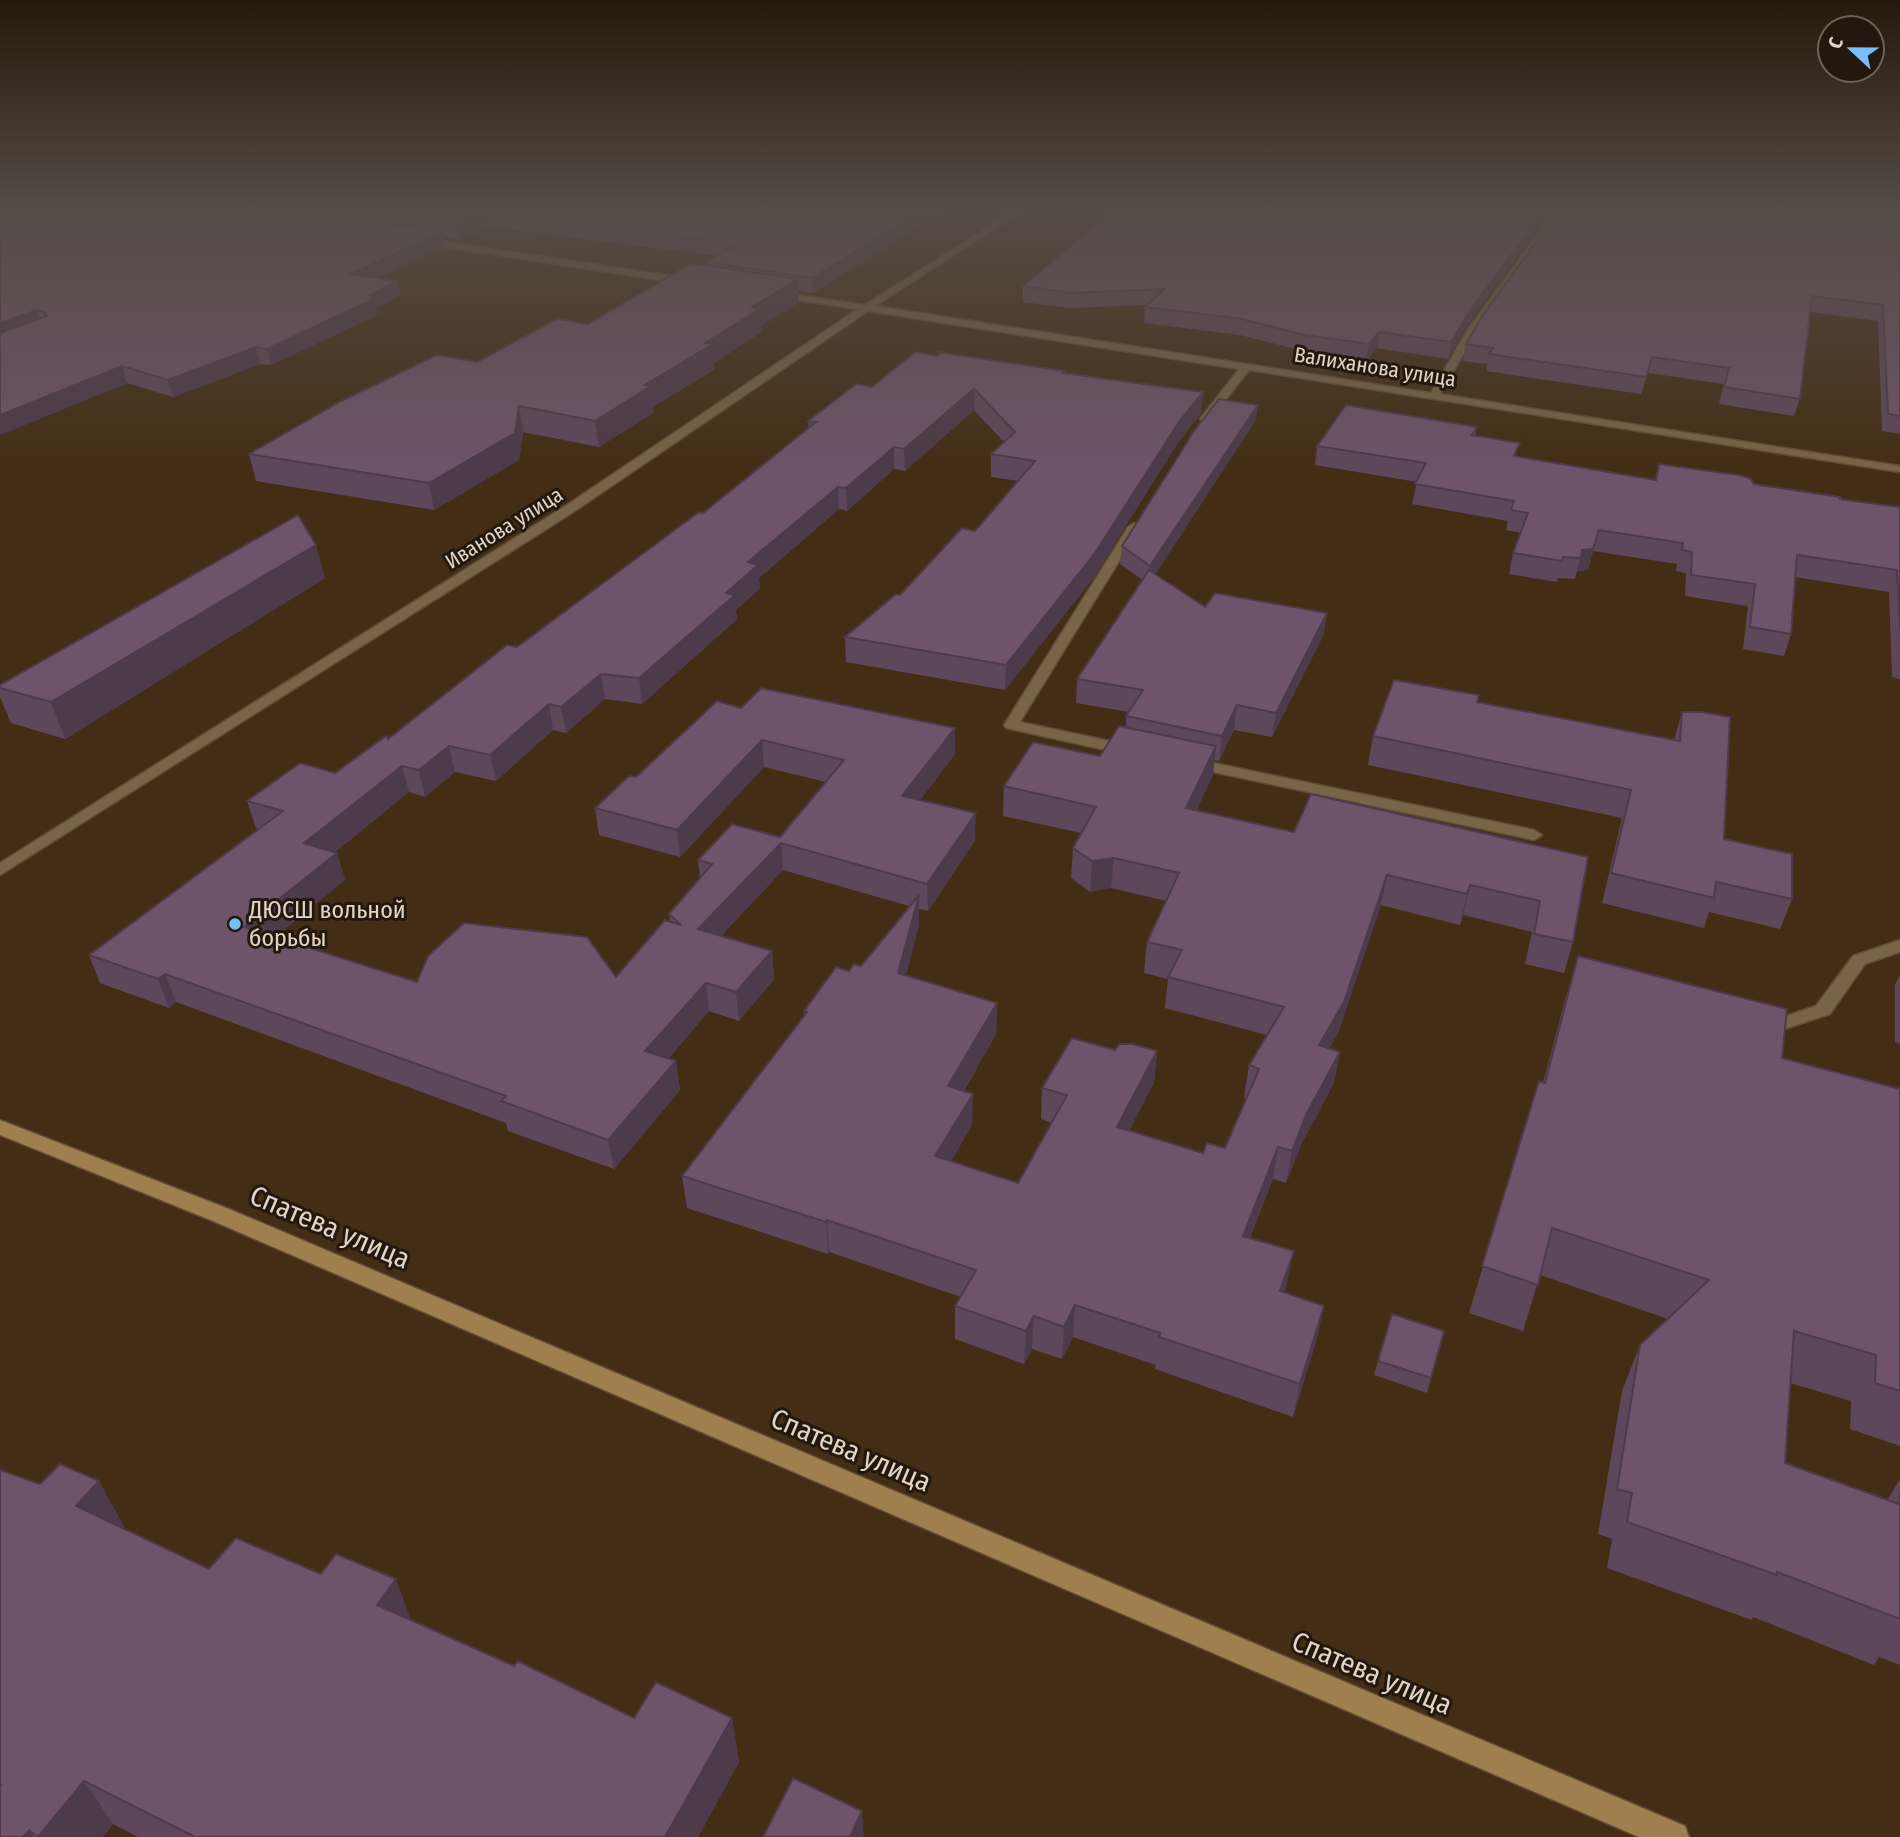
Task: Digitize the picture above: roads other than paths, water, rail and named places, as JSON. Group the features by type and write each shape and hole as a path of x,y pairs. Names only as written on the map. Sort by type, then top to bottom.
{"street":[{"name":"Валиханова улица","path":"780,295 1900,469"},
{"name":"Иванова улица","path":"0,870 571,508 887,295"},
{"path":"1434,396 1473,330 1498,295"},
{"path":"1193,435 1247,366"},
{"path":"1141,515 1011,725 1145,753"},
{"path":"1172,759 1534,835"},
{"path":"1739,1024 1764,1031 1823,1010 1860,960 1900,946"},
{"name":"Спатева улица","path":"0,1127 234,1220 1674,1837"}],"place":[{"name":"ДЮСШ вольной борьбы","path":"235,924"}]}
